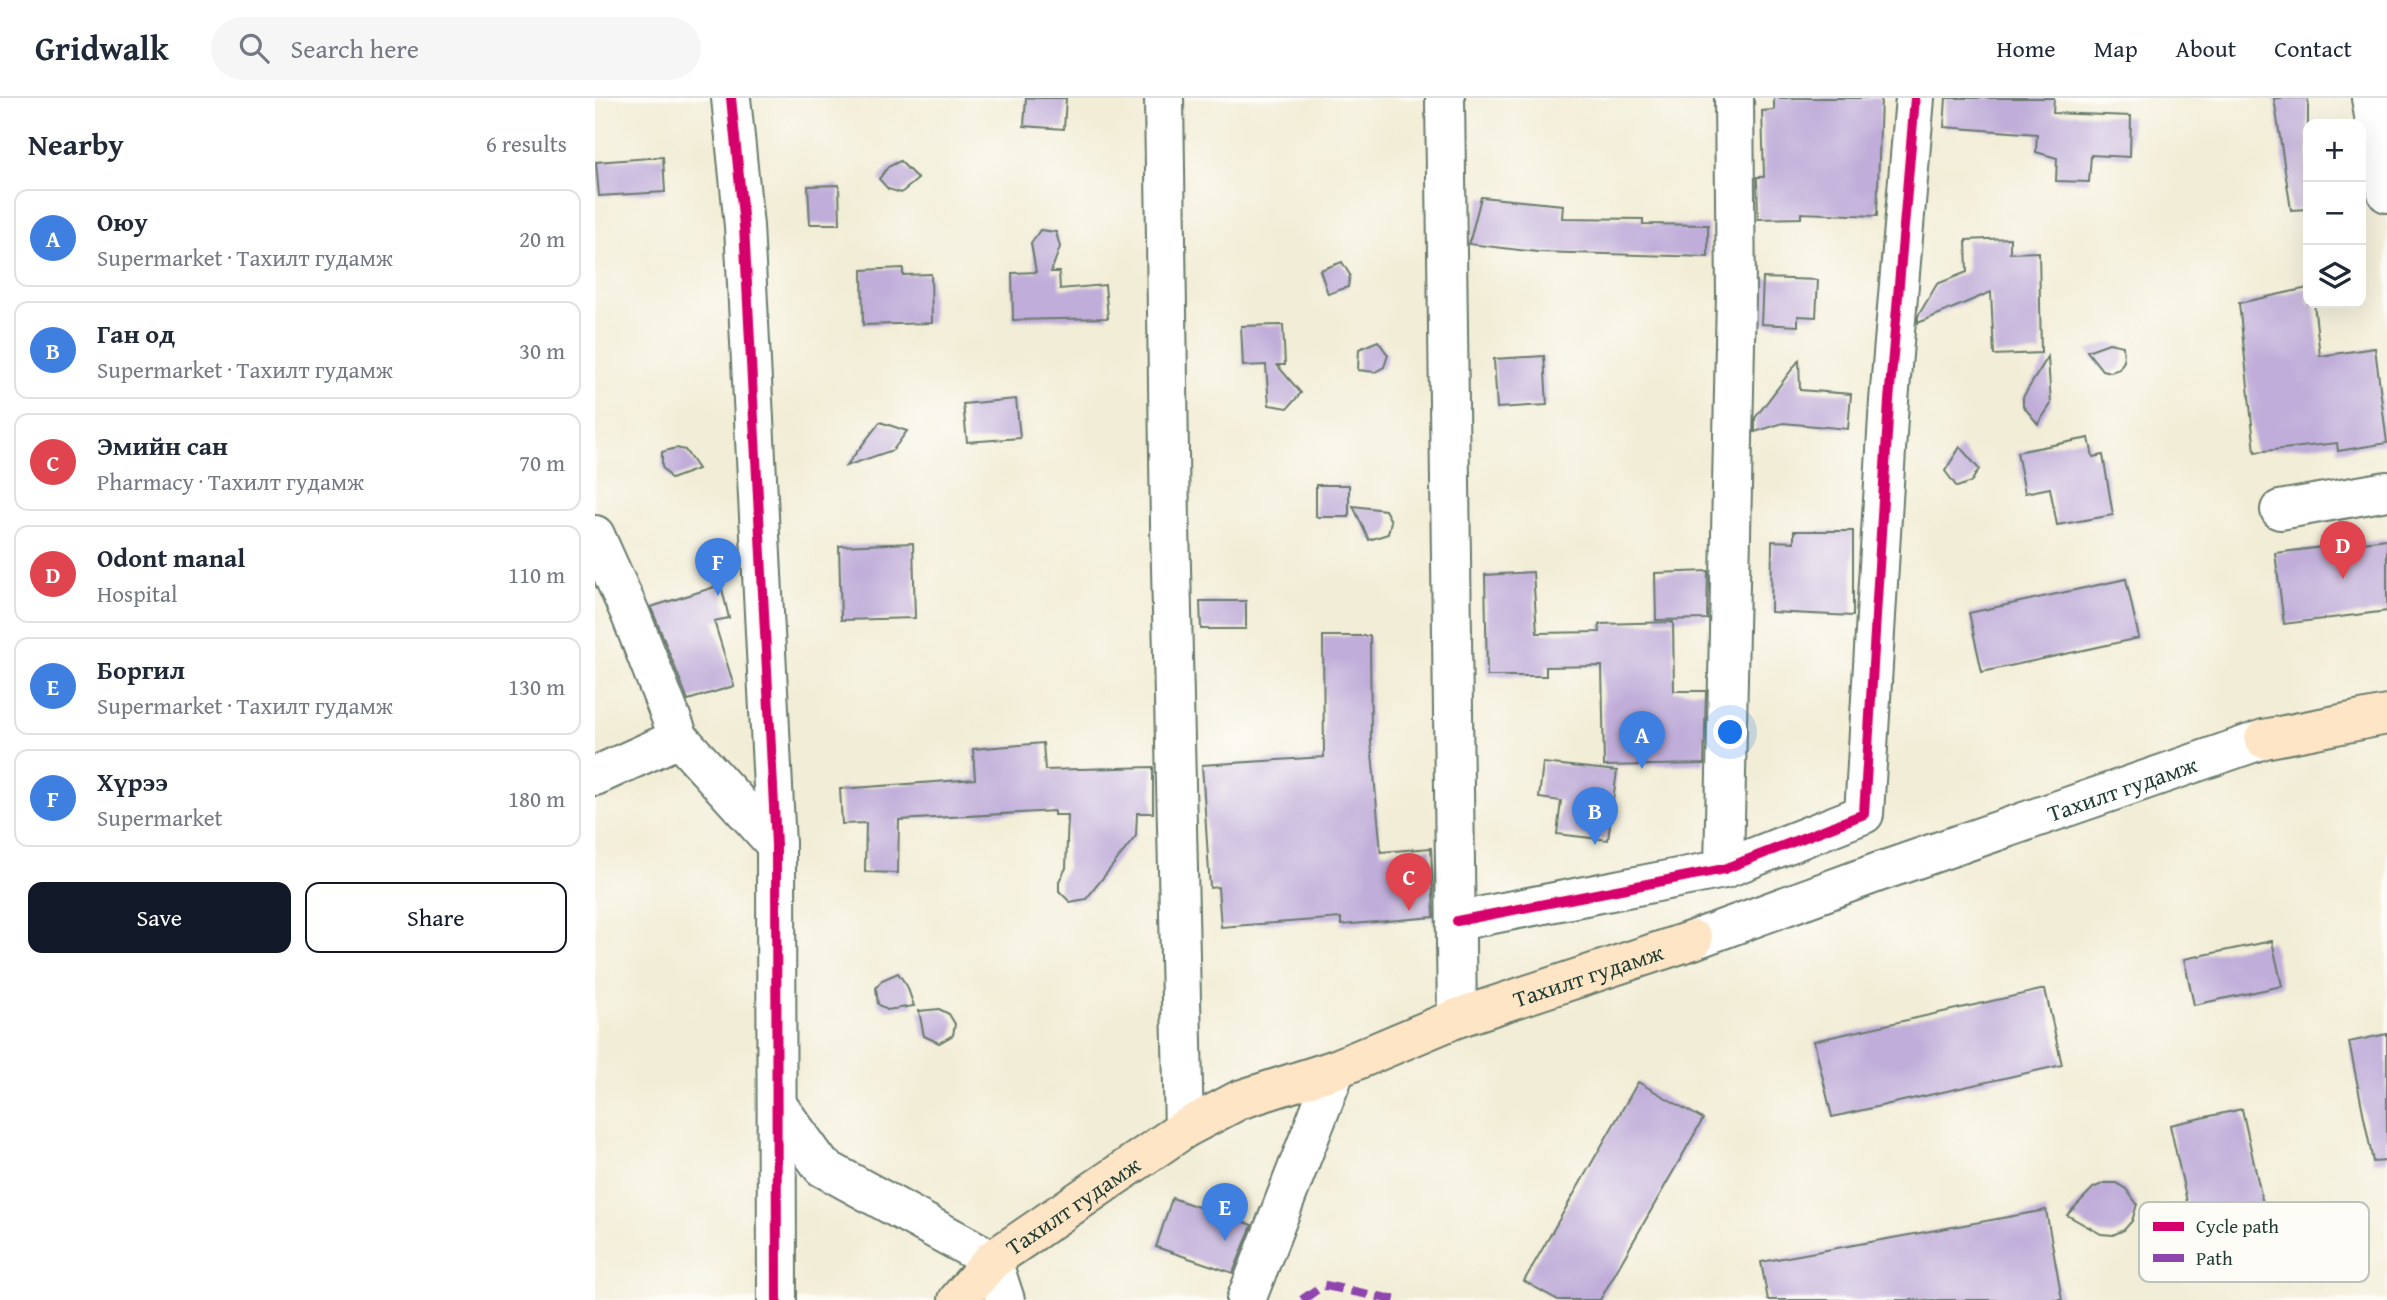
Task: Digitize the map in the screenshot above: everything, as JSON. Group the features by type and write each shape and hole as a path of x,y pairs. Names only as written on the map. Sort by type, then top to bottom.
{"main road":[{"path":"2264,739 2387,715"},
{"name":"Тахилт гудамж","path":"958,1300 992,1260 1184,1129 1239,1100 1336,1069 1457,1018 1693,940"}],"street":[{"path":"731,98 744,226 776,845 777,1300"},
{"path":"1164,98 1170,525 1184,1129"},
{"path":"1445,98 1457,1018"},
{"path":"1724,869 1736,295 1734,98"},
{"path":"1457,921 1724,869 1864,814 1889,401 1915,98"},
{"path":"2371,98 2387,192"},
{"path":"2280,510 2387,491"},
{"path":"595,535 630,613 678,738 776,845"},
{"path":"595,776 678,738"},
{"name":"Тахилт гудамж","path":"1693,940 1876,873 2264,739"},
{"path":"1246,1300 1336,1069"},
{"path":"778,1106 822,1167 992,1260 1006,1300"}],"building":[{"path":"1026,98 1066,98 1064,129 1024,126"},
{"path":"1774,98 1881,98 1877,216 1801,213 1801,218 1758,219 1757,177 1764,177 1762,111 1774,110"},
{"path":"1946,98 2054,98 2053,113 2131,116 2130,157 2091,155 2089,182 2056,181 2057,158 2036,152 2037,134 1944,127"},
{"path":"2274,98 2308,98 2308,119 2303,119 2303,209 2291,210"},
{"path":"663,157 665,192 599,196 596,162"},
{"path":"900,161 918,179 901,193 888,189 879,179 888,167"},
{"path":"839,185 840,224 810,224 808,186"},
{"path":"1481,197 1563,205 1562,218 1643,219 1643,224 1708,225 1708,257 1537,252 1469,244"},
{"path":"1040,230 1056,232 1060,247 1051,272 1059,272 1060,289 1105,285 1108,318 1013,320 1012,273 1036,272 1031,243"},
{"path":"2010,238 2010,253 2039,252 2041,353 1994,355 1991,292 1918,323 1918,316 1937,284 1967,272 1966,240"},
{"path":"1342,262 1350,275 1348,287 1328,294 1320,270"},
{"path":"903,268 903,275 931,274 932,323 863,325 862,270"},
{"path":"1763,278 1818,280 1816,317 1798,316 1798,326 1761,324"},
{"path":"2303,289 2303,308 2315,308 2320,356 2375,348 2387,443 2338,451 2337,443 2255,452 2239,303"},
{"path":"1283,325 1285,365 1277,365 1301,393 1288,408 1269,405 1266,365 1243,366 1241,326"},
{"path":"1378,341 1388,355 1384,367 1375,372 1358,370 1359,349"},
{"path":"2109,343 2123,346 2124,361 2119,369 2111,372 2102,370 2087,351"},
{"path":"1544,356 1547,405 1497,408 1494,359"},
{"path":"2048,357 2051,404 2038,424 2023,406 2023,397"},
{"path":"1799,360 1800,390 1851,394 1848,429 1783,423 1755,432 1755,418"},
{"path":"1016,399 1020,438 967,442 963,404"},
{"path":"880,422 907,431 893,450 846,466"},
{"path":"2089,438 2093,457 2103,455 2113,515 2057,525 2050,488 2025,493 2017,452"},
{"path":"1960,447 1979,469 1971,482 1957,487 1945,471"},
{"path":"676,448 685,450 698,469 671,479 662,467 662,452"},
{"path":"1316,485 1349,485 1349,517 1316,517"},
{"path":"1353,506 1385,510 1391,521 1388,534 1369,540"},
{"path":"1794,531 1853,531 1853,616 1771,612 1772,541 1794,542"},
{"path":"2387,539 2387,611 2284,624 2275,553"},
{"path":"913,543 915,618 841,620 839,546"},
{"path":"1708,571 1707,619 1656,620 1655,573"},
{"path":"1533,572 1537,633 1600,632 1599,624 1673,622 1674,691 1706,691 1704,764 1604,766 1602,666 1546,667 1546,676 1487,676 1485,575"},
{"path":"2126,579 2139,638 1982,672 1969,613"},
{"path":"721,585 729,618 714,621 734,686 688,700 651,607"},
{"path":"1200,601 1246,601 1246,629 1201,629"},
{"path":"1323,636 1370,636 1371,742 1381,852 1431,848 1434,917 1341,925 1341,918 1221,927 1218,887 1210,888 1202,765 1324,757"},
{"path":"1043,743 1045,770 1153,767 1153,813 1137,813 1136,836 1086,899 1070,902 1059,891 1059,881 1066,868 1068,815 1054,815 1054,811 899,820 898,873 865,872 866,823 842,824 840,789 975,779 973,749"},
{"path":"1543,763 1617,771 1608,840 1557,834 1561,801 1539,798"},
{"path":"2272,941 2282,986 2194,1005 2184,959"},
{"path":"898,973 907,986 914,1006 887,1010 878,1004 876,988 882,980"},
{"path":"2045,989 2062,1065 1832,1117 1814,1041"},
{"path":"939,1009 949,1014 955,1024 953,1035 939,1043 924,1036 919,1011"},
{"path":"2387,1034 2387,1161 2373,1162 2349,1042"},
{"path":"1638,1082 1703,1119 1600,1300 1558,1300 1524,1281"},
{"path":"2242,1109 2263,1202 2187,1202 2170,1125"},
{"path":"2104,1183 2116,1183 2126,1189 2137,1204 2132,1221 2124,1230 2113,1235 2101,1234 2067,1215 2093,1188"},
{"path":"1172,1198 1252,1225 1233,1273 1156,1247"},
{"path":"2046,1210 2062,1300 1768,1300 1761,1262"}],"marked path":[{"path":"1302,1300 1323,1285 1395,1300"}],"cycle path":[{"path":"731,98 744,226 776,845 777,1300"},
{"path":"1457,921 1724,869 1864,814 1889,401 1915,98"}],"place":[{"name":"Odont manal","path":"2343,579"},
{"name":"Хүрээ","path":"718,596"},
{"name":"Оюу","path":"1642,769"},
{"name":"Ган од","path":"1595,845"},
{"name":"Эмийн сан","path":"1409,911"},
{"name":"Боргил","path":"1225,1241"}]}
